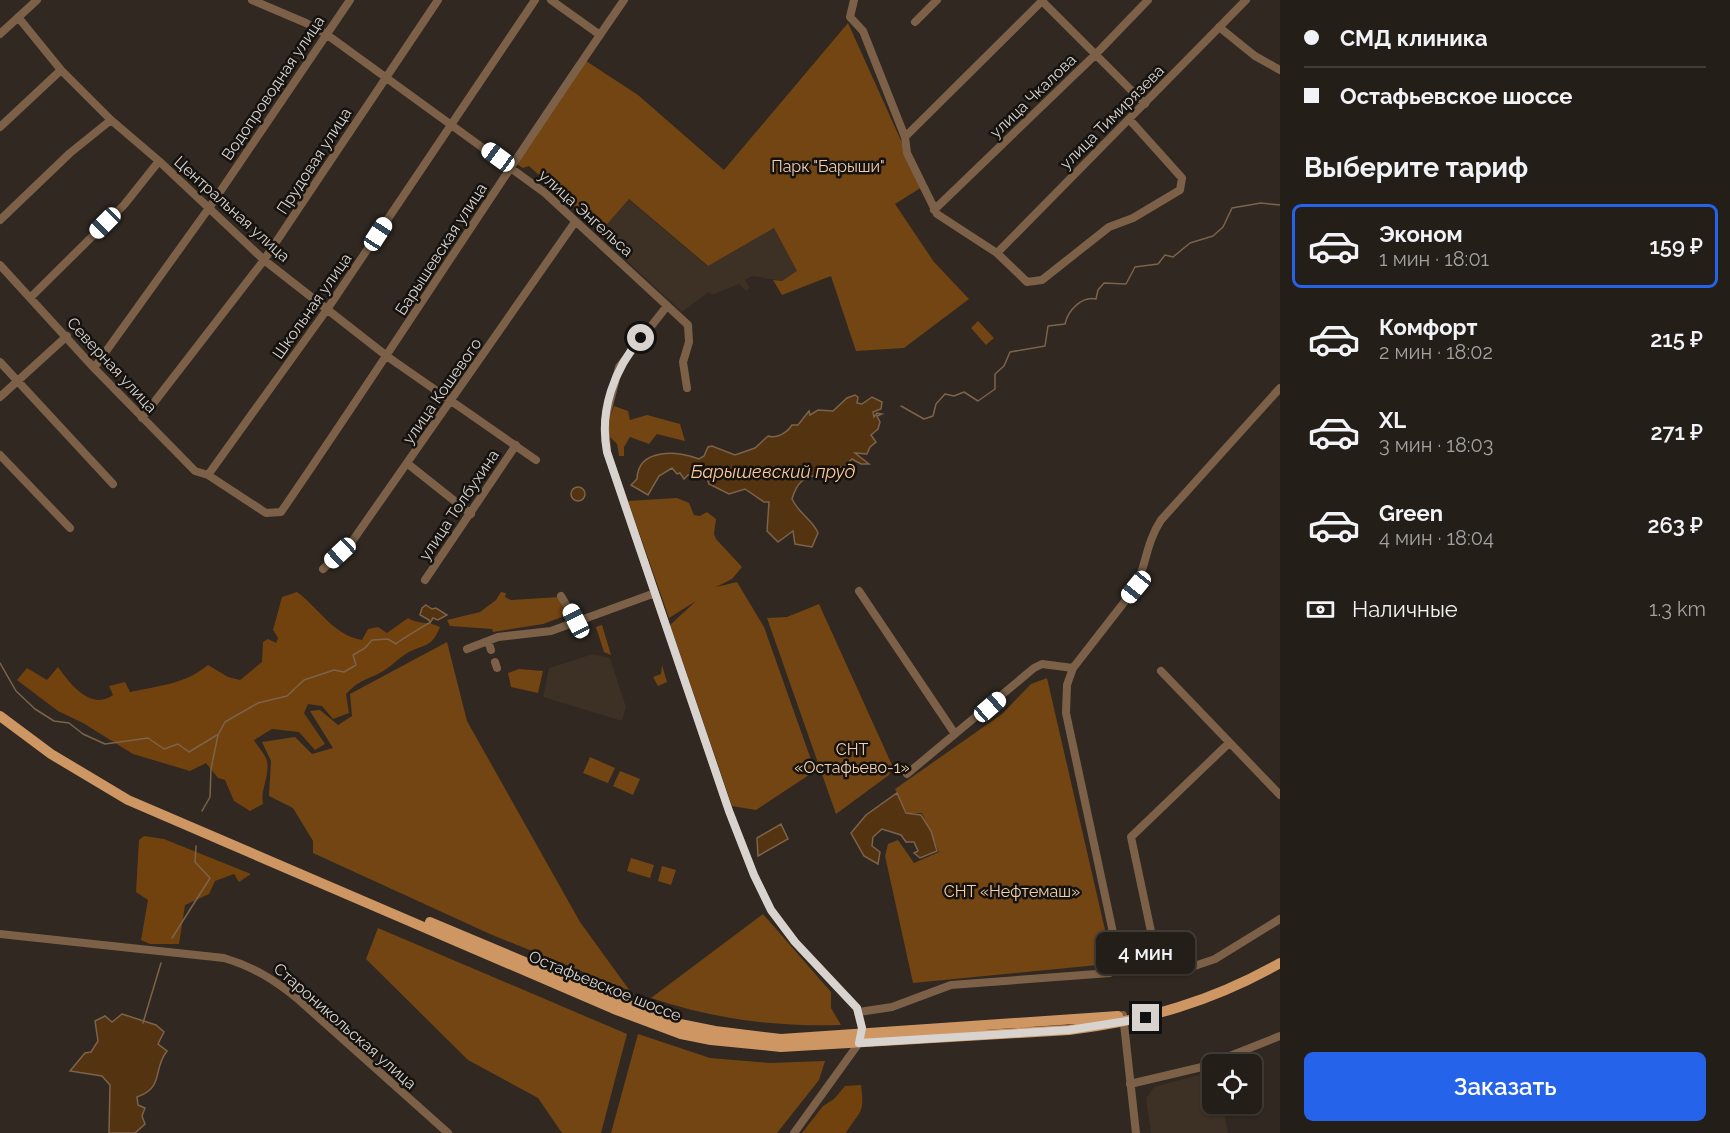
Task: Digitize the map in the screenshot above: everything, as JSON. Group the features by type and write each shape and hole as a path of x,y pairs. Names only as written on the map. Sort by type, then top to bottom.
{"main road":[{"name":"Остафьевское шоссе","path":"0,708 53,748 131,794 615,1000 680,1023 715,1031 781,1038 860,1039 1069,1030 1186,1007 1251,980 1280,963"},
{"name":"Остафьевское шоссе","path":"0,716 51,754 128,800 656,1025 711,1040 781,1047 839,1044 860,1039"},
{"name":"Остафьевское шоссе","path":"1124,1019 1217,988 1280,955"}],"street":[{"path":"0,34 37,0"},
{"name":"улица Энгельса","path":"252,0 289,15 326,34 452,123 545,193 688,325 689,342 683,362 687,388"},
{"name":"Водопроводная улица","path":"94,368 209,208 350,0"},
{"name":"Прудовая улица","path":"142,418 264,260 438,0"},
{"name":"Школьная улица","path":"208,475 328,308 535,0"},
{"path":"550,0 600,35"},
{"name":"Барышевская улица","path":"280,512 388,357 511,167 624,0"},
{"path":"854,0 850,16 863,31 905,137 907,153 934,210 997,253 1027,282 1042,280 1108,227 1133,218 1180,190 1182,178 1129,119"},
{"path":"915,22 937,0"},
{"path":"905,137 1042,0 1145,104"},
{"name":"улица Чкалова","path":"934,210 1095,55 1148,0"},
{"name":"улица Тимирязева","path":"997,253 1246,0"},
{"name":"Центральная улица","path":"18,17 61,70 111,120 159,161 264,260 388,357 453,400 536,460"},
{"path":"1219,27 1255,56 1280,70"},
{"path":"0,128 61,70"},
{"path":"0,220 70,153 111,120"},
{"path":"30,298 124,205 159,161"},
{"name":"улица Кошевого","path":"323,569 351,543 453,400 575,222"},
{"name":"Северная улица","path":"0,265 94,368 195,471 208,475 266,513 280,512"},
{"path":"668,306 619,367 605,430 607,452 729,811 762,893 795,942 859,1012 860,1039 847,1062 794,1133"},
{"path":"0,397 67,336"},
{"path":"0,362 113,484"},
{"path":"859,1012 892,1006 951,985 1110,973 1116,970 1118,956 1066,713 1066,685 1072,668 1136,587 1143,571 1152,534 1161,520 1280,388"},
{"name":"улица Толбухина","path":"425,580 516,445"},
{"path":"0,455 70,528"},
{"path":"408,464 471,514"},
{"path":"860,591 955,734"},
{"path":"467,649 498,637 551,631 655,593"},
{"path":"561,596 576,621"},
{"path":"488,641 491,650"},
{"path":"907,774 1034,668 1042,664 1072,668"},
{"path":"1161,671 1280,795"},
{"path":"1229,743 1131,837 1156,955 1166,968 1177,972 1215,958 1280,919"},
{"name":"Староникольская улица","path":"0,934 224,958 263,972 299,1000 448,1133"},
{"path":"1124,1019 1136,1133"},
{"path":"1130,1084 1212,1064 1280,1036"},
{"path":"839,1044 847,1054 847,1062"}],"shaded area":[{"path":"628,199 707,266 774,228 798,272 782,281 752,276 745,280 750,288 746,291 739,284 712,295 709,292 682,312 598,234"},
{"path":"297,592 343,633 362,640 368,629 378,627 387,633 408,618 440,627 428,644 409,652 382,672 351,689 346,694 349,713 333,719 322,706 308,704 304,713 325,744 315,750 299,732 272,729 254,740 266,758 268,767 263,804 250,811 234,801 225,780 218,778 206,763 190,771 133,754 83,723 58,711 17,680 27,668 47,680 58,667 75,688 89,698 97,700 113,695 109,686 125,682 130,692 161,686 190,676 208,665 228,677 240,680 262,662 263,642 268,639 276,643 278,638 273,630 282,597"},
{"path":"593,654 610,658 626,707 622,721 543,697 549,668"},
{"path":"144,836 164,839 251,874 239,882 234,874 215,881 209,894 185,905 179,944 150,944 141,940 148,900 136,892 139,840"},
{"path":"1202,1074 1202,1114 1225,1114 1228,1133 1151,1133 1146,1098 1154,1087"},
{"path":"861,1085 862,1107 846,1133 802,1133 823,1106 834,1099 845,1086"}],"green space":[{"name":"Парк \"Барыши\"","path":"848,23 922,187 895,204 934,262 969,299 904,348 856,351 831,276 782,295 773,280 782,281 797,271 774,228 708,266 629,199 601,231 529,166 523,168 515,163 586,61 638,95 724,170"},
{"path":"978,321 994,338 986,345 971,328"},
{"path":"614,406 628,411 630,420 647,415 680,424 685,441 657,434 649,444 630,437 624,447 624,456 619,456 617,444 608,435 609,421"},
{"path":"677,498 689,503 694,515 700,516 707,512 716,519 714,534 716,539 742,567 732,579 716,587 737,582 764,627 815,771 756,810 732,806 670,625 696,601 669,618 628,501"},
{"path":"501,592 506,593 505,597 511,600 560,597 570,614 543,624 493,632 492,629 450,626 447,620 480,612 496,600"},
{"name":"СНТ «Остафьево-1»","path":"819,604 892,765 889,775 836,814 767,618 787,617"},
{"path":"602,625 611,655 604,652 596,627"},
{"path":"447,642 467,721 580,922 630,991 490,934 313,853 313,841 293,808 269,796 271,761 262,742 295,737 312,754 333,748 310,711 320,710 338,725 352,716 350,694"},
{"path":"662,665 667,682 658,686 653,677 661,674"},
{"path":"519,669 543,671 538,693 511,687 508,673"},
{"name":"СНТ «Нефтемаш»","path":"1047,678 1111,956 1108,964 913,983 885,856 888,844 898,840 914,863 939,852 922,813 907,813 895,789 1002,714 1031,684"},
{"path":"590,757 615,768 608,783 583,773"},
{"path":"620,771 640,779 633,795 613,786"},
{"path":"631,858 654,865 650,878 627,871"},
{"path":"662,866 676,870 671,885 658,881"},
{"path":"763,914 831,992 831,1008 841,1025 792,1025 745,1020 698,1011 651,998"},
{"path":"378,928 627,1034 601,1133 562,1133 538,1098 468,1060 366,959"},
{"path":"638,1034 710,1058 770,1063 825,1061 819,1080 777,1133 611,1133"}],"water":[{"name":"Барышевский пруд","path":"855,395 858,397 857,403 862,404 872,397 882,402 881,409 873,412 874,417 877,413 882,414 877,416 880,422 878,429 871,435 876,442 867,454 855,453 869,464 861,464 852,459 844,467 805,479 797,487 792,499 818,533 812,547 795,544 793,531 778,542 767,531 769,502 764,502 745,489 729,494 709,484 705,474 688,475 684,479 672,468 659,476 648,495 631,485 637,479 644,461 652,456 671,453 699,459 704,456 708,447 712,446 735,455 755,448 768,436 778,436 792,425 798,425 809,411 810,415 818,410 833,411 847,398"},
{"path":"578,487 583,489 585,494 583,499 578,501 573,499 571,494 573,489"},
{"path":"426,605 447,615 438,620 433,618 430,623 420,615 422,608"},
{"path":"897,793 906,813 921,815 931,831 937,851 920,858 914,853 918,851 914,842 906,842 901,835 882,829 873,837 872,846 880,852 878,864 864,856 851,833 866,815"},
{"path":"781,824 788,839 758,856 757,838"},
{"path":"122,1014 156,1025 164,1032 158,1044 167,1051 155,1083 146,1093 137,1097 138,1105 145,1108 142,1116 145,1124 135,1133 109,1133 110,1085 102,1076 70,1071 85,1053 91,1052 98,1041 95,1021 105,1016 112,1022"}],"waterway":[{"path":"901,406 924,419 933,416 936,404 945,394 954,396 964,392 978,401 995,389 995,374 1004,366 1010,352 1045,346 1048,326 1065,324 1076,305 1086,300 1096,299 1098,290 1104,283 1126,284 1135,267 1158,264 1165,255 1173,257 1190,243 1213,236 1223,227 1232,208 1261,203 1280,205"},
{"path":"202,811 210,797 211,769 218,735 225,722 258,703 287,696 304,680 334,670 344,672 356,665 353,655 365,648 372,640 388,639 396,644 429,623"},
{"path":"0,663 16,691 35,709 54,721 69,723 83,734 105,744 148,738 164,749 178,744 189,752 217,735"},
{"path":"172,938 210,878 195,862 196,846"},
{"path":"143,1023 161,963"}],"route":[{"path":"641,338 619,367 605,421 604,439 613,472 729,811 754,875 778,921 806,955 857,1008 862,1028 859,1043 1069,1030 1146,1018"}]}
